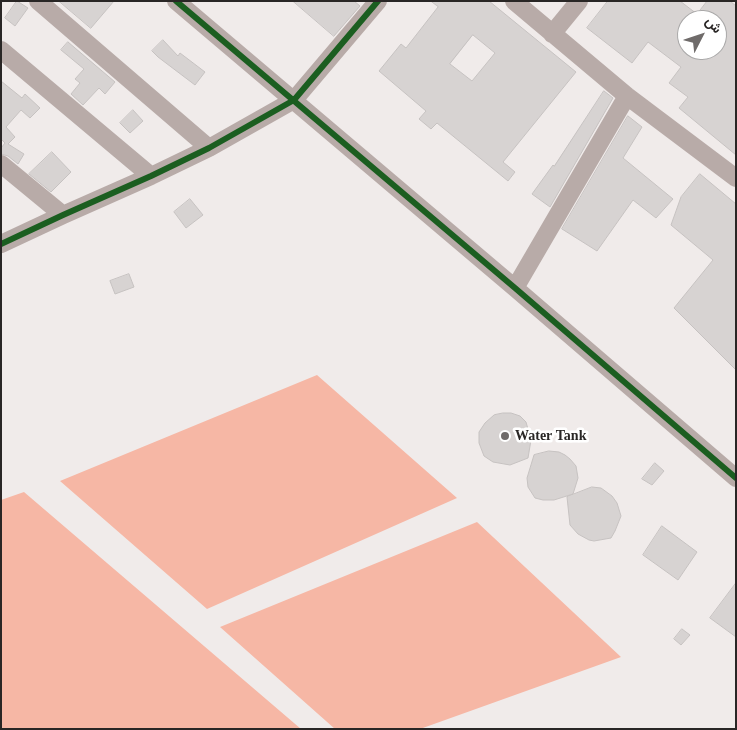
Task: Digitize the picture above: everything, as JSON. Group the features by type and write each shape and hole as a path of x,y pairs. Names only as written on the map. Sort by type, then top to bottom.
{"street":[{"path":"38,1 209,148"},
{"path":"176,1 736,478"},
{"path":"1,244 209,148 294,100 378,1"},
{"path":"514,1 626,96 736,178"},
{"path":"552,34 579,1"},
{"path":"1,50 151,176"},
{"path":"515,288 626,96"},
{"path":"1,164 63,215"}],"shaded area":[{"path":"317,375 457,498 207,609 60,481"},
{"path":"24,492 301,729 1,729 1,500"},
{"path":"477,522 621,657 420,729 335,729 220,627"}],"building":[{"path":"17,1 28,8 15,26 5,18"},
{"path":"59,1 114,1 91,28"},
{"path":"293,1 354,1 360,6 334,36"},
{"path":"431,1 489,1 576,72 503,162 515,172 508,181 437,123 431,129 419,119 426,111 379,71 401,44 406,48 438,7","holes":["473,35 495,53 472,81 450,64"]},
{"path":"608,1 680,1 692,10 677,10 677,60 727,60 727,10 700,10 707,1 730,1 736,6 736,155 679,108 688,97 669,83 681,67 648,42 632,63 587,28"},
{"path":"163,40 178,56 180,53 205,72 195,85 152,51"},
{"path":"68,42 115,82 105,94 99,88 83,105 71,94 80,83 75,79 84,69 61,50"},
{"path":"1,81 22,98 25,94 40,108 30,118 21,110 6,127 15,137 8,144 24,154 18,164 8,156 1,154 1,148 5,143 1,139"},
{"path":"604,91 613,98 550,207 532,194 554,166"},
{"path":"133,110 143,121 130,133 120,123"},
{"path":"628,116 642,127 623,158 673,199 656,218 633,200 597,251 562,229"},
{"path":"52,152 71,172 51,192 29,174"},
{"path":"700,174 736,204 736,370 674,308 713,260 671,225 681,197"},
{"path":"190,199 203,215 186,228 174,212"},
{"path":"129,274 134,287 115,294 110,281"},
{"name":"Water Tank","path":"503,413 520,416 526,422 531,440 528,458 510,465 493,462 484,456 479,443 479,432 485,423 494,415"},
{"name":"Water Tank","path":"549,451 559,452 570,459 576,466 578,478 573,494 554,500 543,500 535,498 528,487 527,478 534,455"},
{"path":"655,463 664,471 652,485 642,479"},
{"path":"592,487 601,488 612,496 617,503 621,516 611,538 589,540 578,534 570,525 567,497"},
{"path":"662,526 697,552 678,580 643,555"},
{"path":"736,583 736,637 710,618"},
{"path":"682,629 690,635 681,645 674,639"}],"cycle path":[{"path":"176,1 736,478"},
{"path":"1,244 209,148 294,100 378,1"}],"place":[{"name":"Water Tank","path":"505,436"}]}
